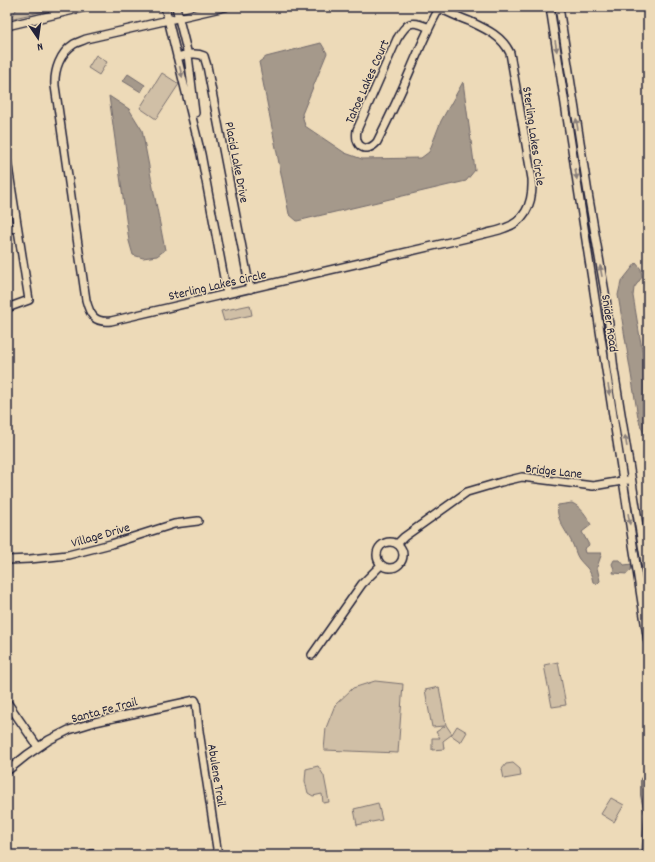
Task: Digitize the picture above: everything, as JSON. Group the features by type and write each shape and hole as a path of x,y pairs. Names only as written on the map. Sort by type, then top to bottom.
{"street":[{"path":"7,26 86,7"},
{"path":"165,7 198,141 227,294"},
{"path":"176,7 188,55 198,141"},
{"name":"Sterling Lakes Circle","path":"225,7 86,39 75,43 60,59 55,74 55,86 86,300 89,310 95,319 106,322 250,289 505,228 519,220 531,201 532,179 510,54 497,36 488,30 439,7"},
{"name":"Tahoe Lakes Court","path":"429,28 418,23 409,24 404,28 397,39 357,130 357,142 361,147 367,148 373,146 377,142 397,102 439,7"},
{"name":"Snider Road","path":"550,7 648,642"},
{"name":"Snider Road","path":"559,7 606,298 614,370 648,582"},
{"name":"Placid Lake Drive","path":"177,57 194,54 204,56 250,289"},
{"path":"7,160 29,300 7,308"},
{"path":"7,229 17,228"},
{"name":"Bridge Lane","path":"381,565 377,555 380,547 386,543 393,542 397,544 404,537 467,492 522,477 593,486 632,479"},
{"name":"Village Drive","path":"7,560 68,555 110,544 174,524 198,521"},
{"path":"312,655 362,584 381,565 388,568 396,568 400,564 404,558 404,553 401,547 397,544"},
{"name":"Santa Fe Trail","path":"7,772 38,747 49,740 79,726 195,700"},
{"name":"Abulene Trail","path":"195,700 218,855"},
{"path":"7,702 38,747"}],"shaded area":[{"path":"18,7 61,7 10,19"},
{"path":"321,43 327,53 302,114 305,126 345,153 362,159 421,158 429,152 441,121 463,82 475,170 466,181 297,221 289,214 259,62 266,57"},
{"path":"96,55 107,62 99,75 88,68"},
{"path":"162,73 179,84 156,119 140,108"},
{"path":"128,74 145,85 141,92 123,81"},
{"path":"109,96 129,109 142,130 165,250 157,256 143,258 133,255 129,241"},
{"path":"636,263 641,269 642,277 634,288 633,296 648,385 648,437 645,436 638,417 618,295 621,282"},
{"path":"250,305 252,315 224,321 221,311"},
{"path":"572,503 583,512 591,525 582,532 589,545 584,549 585,553 602,553 597,567 600,581 597,584 593,582 589,571 578,557 558,516 558,505"},
{"path":"614,560 620,560 624,565 632,564 631,570 627,574 613,573 614,569 612,564"},
{"path":"558,662 566,705 552,707 544,665"},
{"path":"375,681 403,684 398,753 324,750 326,728 335,705 353,688"},
{"path":"439,687 446,725 452,734 457,726 467,732 461,742 451,735 443,741 444,749 432,750 432,738 440,738 436,732 445,726 432,727 425,690"},
{"path":"513,763 520,769 521,776 504,779 502,769 506,764"},
{"path":"318,766 324,776 329,802 323,803 322,794 313,796 308,793 305,781 306,769"},
{"path":"611,798 624,805 614,822 601,814"},
{"path":"378,803 382,820 357,825 354,809"}],"waterway":[{"path":"642,855 645,814 641,795 641,779 648,771"}]}
